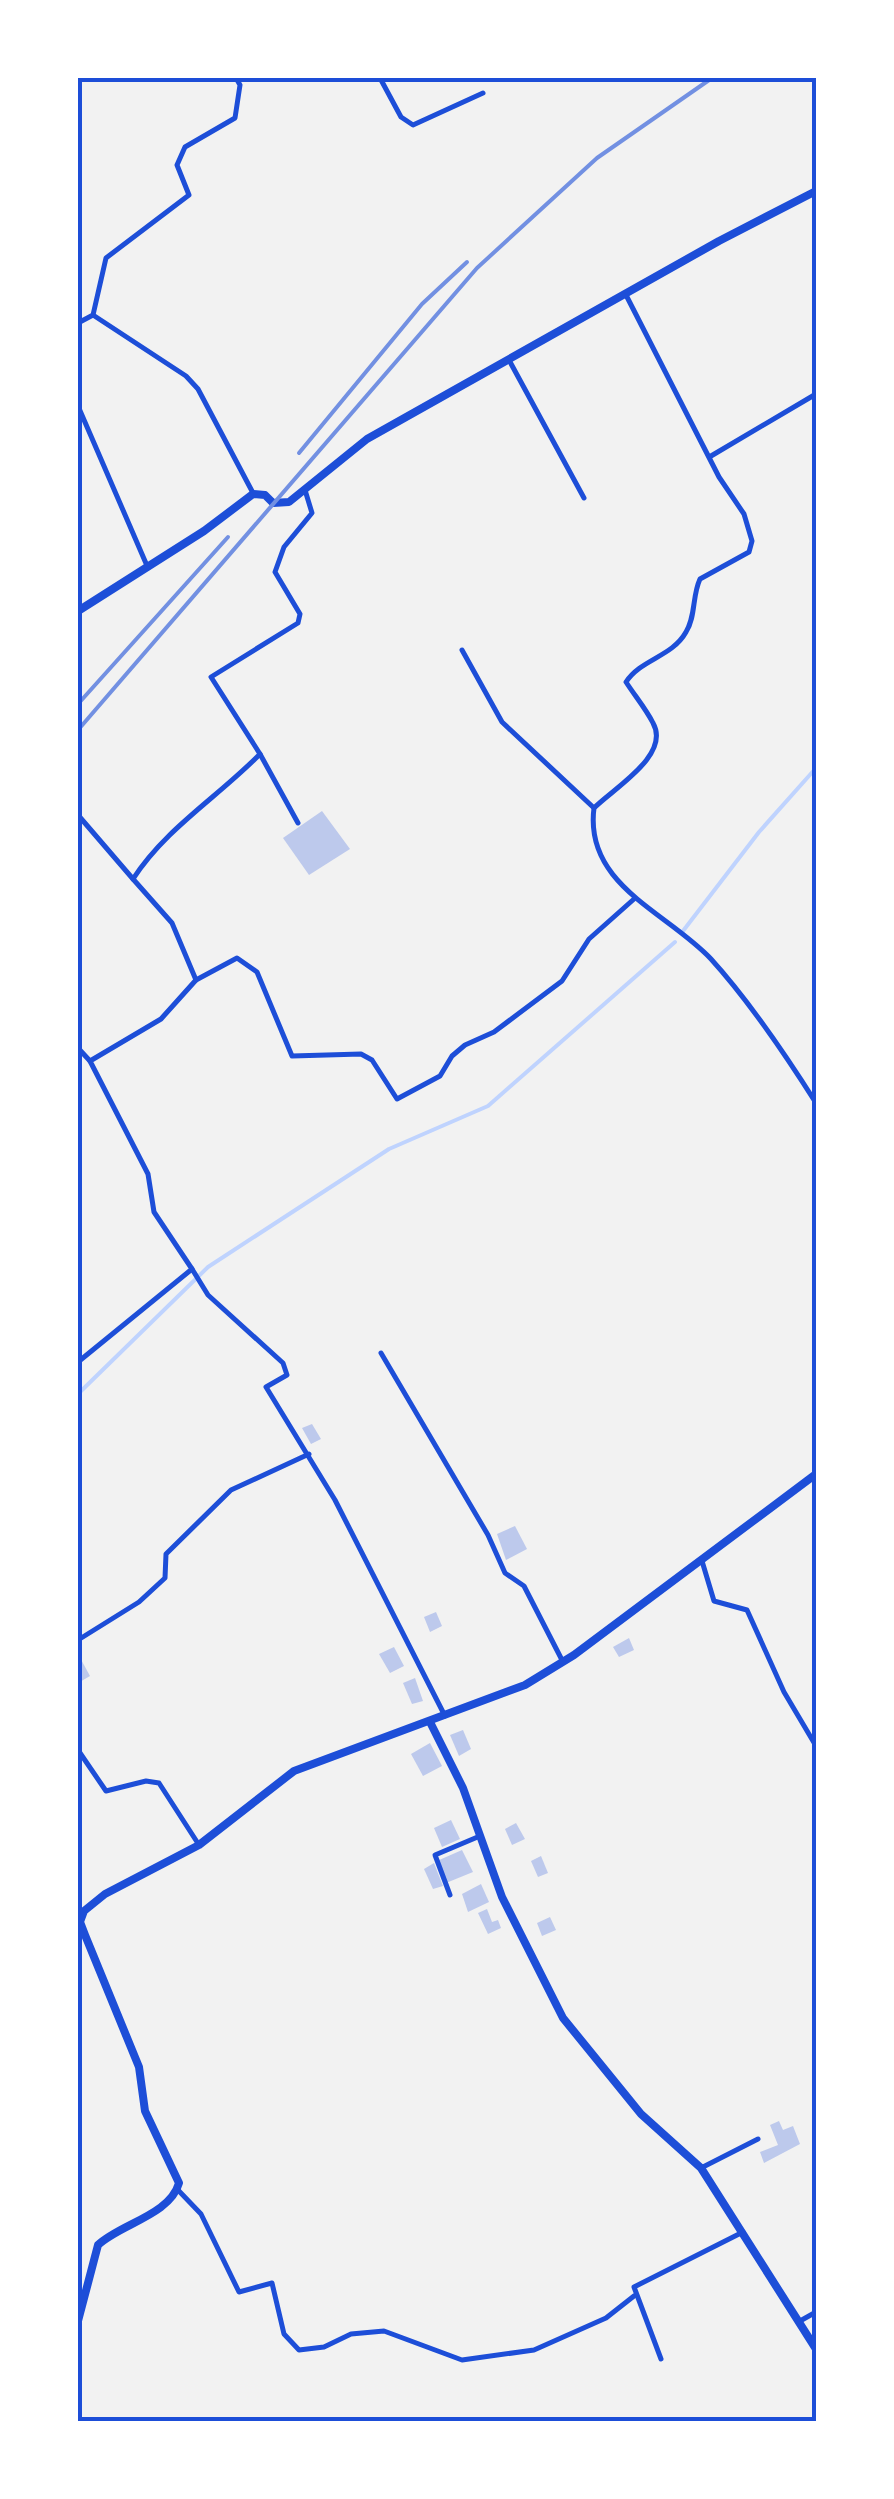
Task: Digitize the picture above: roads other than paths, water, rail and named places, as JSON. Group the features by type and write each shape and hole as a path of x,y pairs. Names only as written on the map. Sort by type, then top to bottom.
{"main road":[{"path":"78,611 148,568 253,494 282,504 367,440 816,191"},
{"path":"78,2321 98,2245 178,2190 173,2169 145,2111 140,2068 80,1922 84,1911 105,1894 199,1845 294,1771 525,1685 562,1662 816,1474"},
{"path":"430,1722 463,1788 502,1897 563,2018 640,2114 701,2168 816,2349"}],"street":[{"path":"78,323 93,315 106,258 190,195 177,164 184,147 235,118 240,85 236,78"},
{"path":"380,78 400,117 413,125 483,93"},
{"path":"594,808 650,758 658,740 656,726 626,682 635,669 666,653 685,635 700,579 749,552 752,541 744,514 626,295"},
{"path":"93,315 166,362 198,388 253,494"},
{"path":"509,360 584,498"},
{"path":"711,456 816,394"},
{"path":"78,406 148,568"},
{"path":"298,823 260,754 210,677 298,623 300,614 275,572 284,547 312,513 305,490"},
{"path":"462,650 502,722 594,808 595,849 634,900 710,958 816,1103"},
{"path":"133,878 165,836 231,784 260,754"},
{"path":"78,814 172,924 196,980"},
{"path":"90,1062 161,1018 196,980 236,958 258,972 292,1056 360,1054 372,1060 397,1099 440,1076 452,1056 465,1045 494,1032 562,981 589,938 634,900"},
{"path":"78,1048 90,1062 148,1174 154,1212 208,1296 283,1363 287,1374 266,1386 310,1454 445,1716"},
{"path":"78,1362 193,1271"},
{"path":"381,1354 488,1535 505,1573 524,1586 562,1662"},
{"path":"78,1640 154,1589 165,1578 166,1554 231,1490 310,1454"},
{"path":"701,1558 714,1601 747,1610 784,1692 816,1746"},
{"path":"78,1750 106,1791 146,1781 159,1783 199,1845"},
{"path":"450,1895 435,1855 480,1836"},
{"path":"701,2168 758,2139"},
{"path":"178,2190 201,2214 239,2292 272,2283 284,2334 299,2350 324,2347 351,2334 384,2332 462,2360 534,2350 606,2318 634,2296"},
{"path":"661,2359 634,2288 743,2232"},
{"path":"800,2320 816,2312"}],"waterway":[{"path":"683,931 759,832 816,768"},
{"path":"78,1394 208,1267 389,1149 488,1106 675,942"}],"railway":[{"path":"78,730 477,268 597,158 712,78"},
{"path":"299,453 422,304 467,262"},
{"path":"78,704 228,537"}]}
